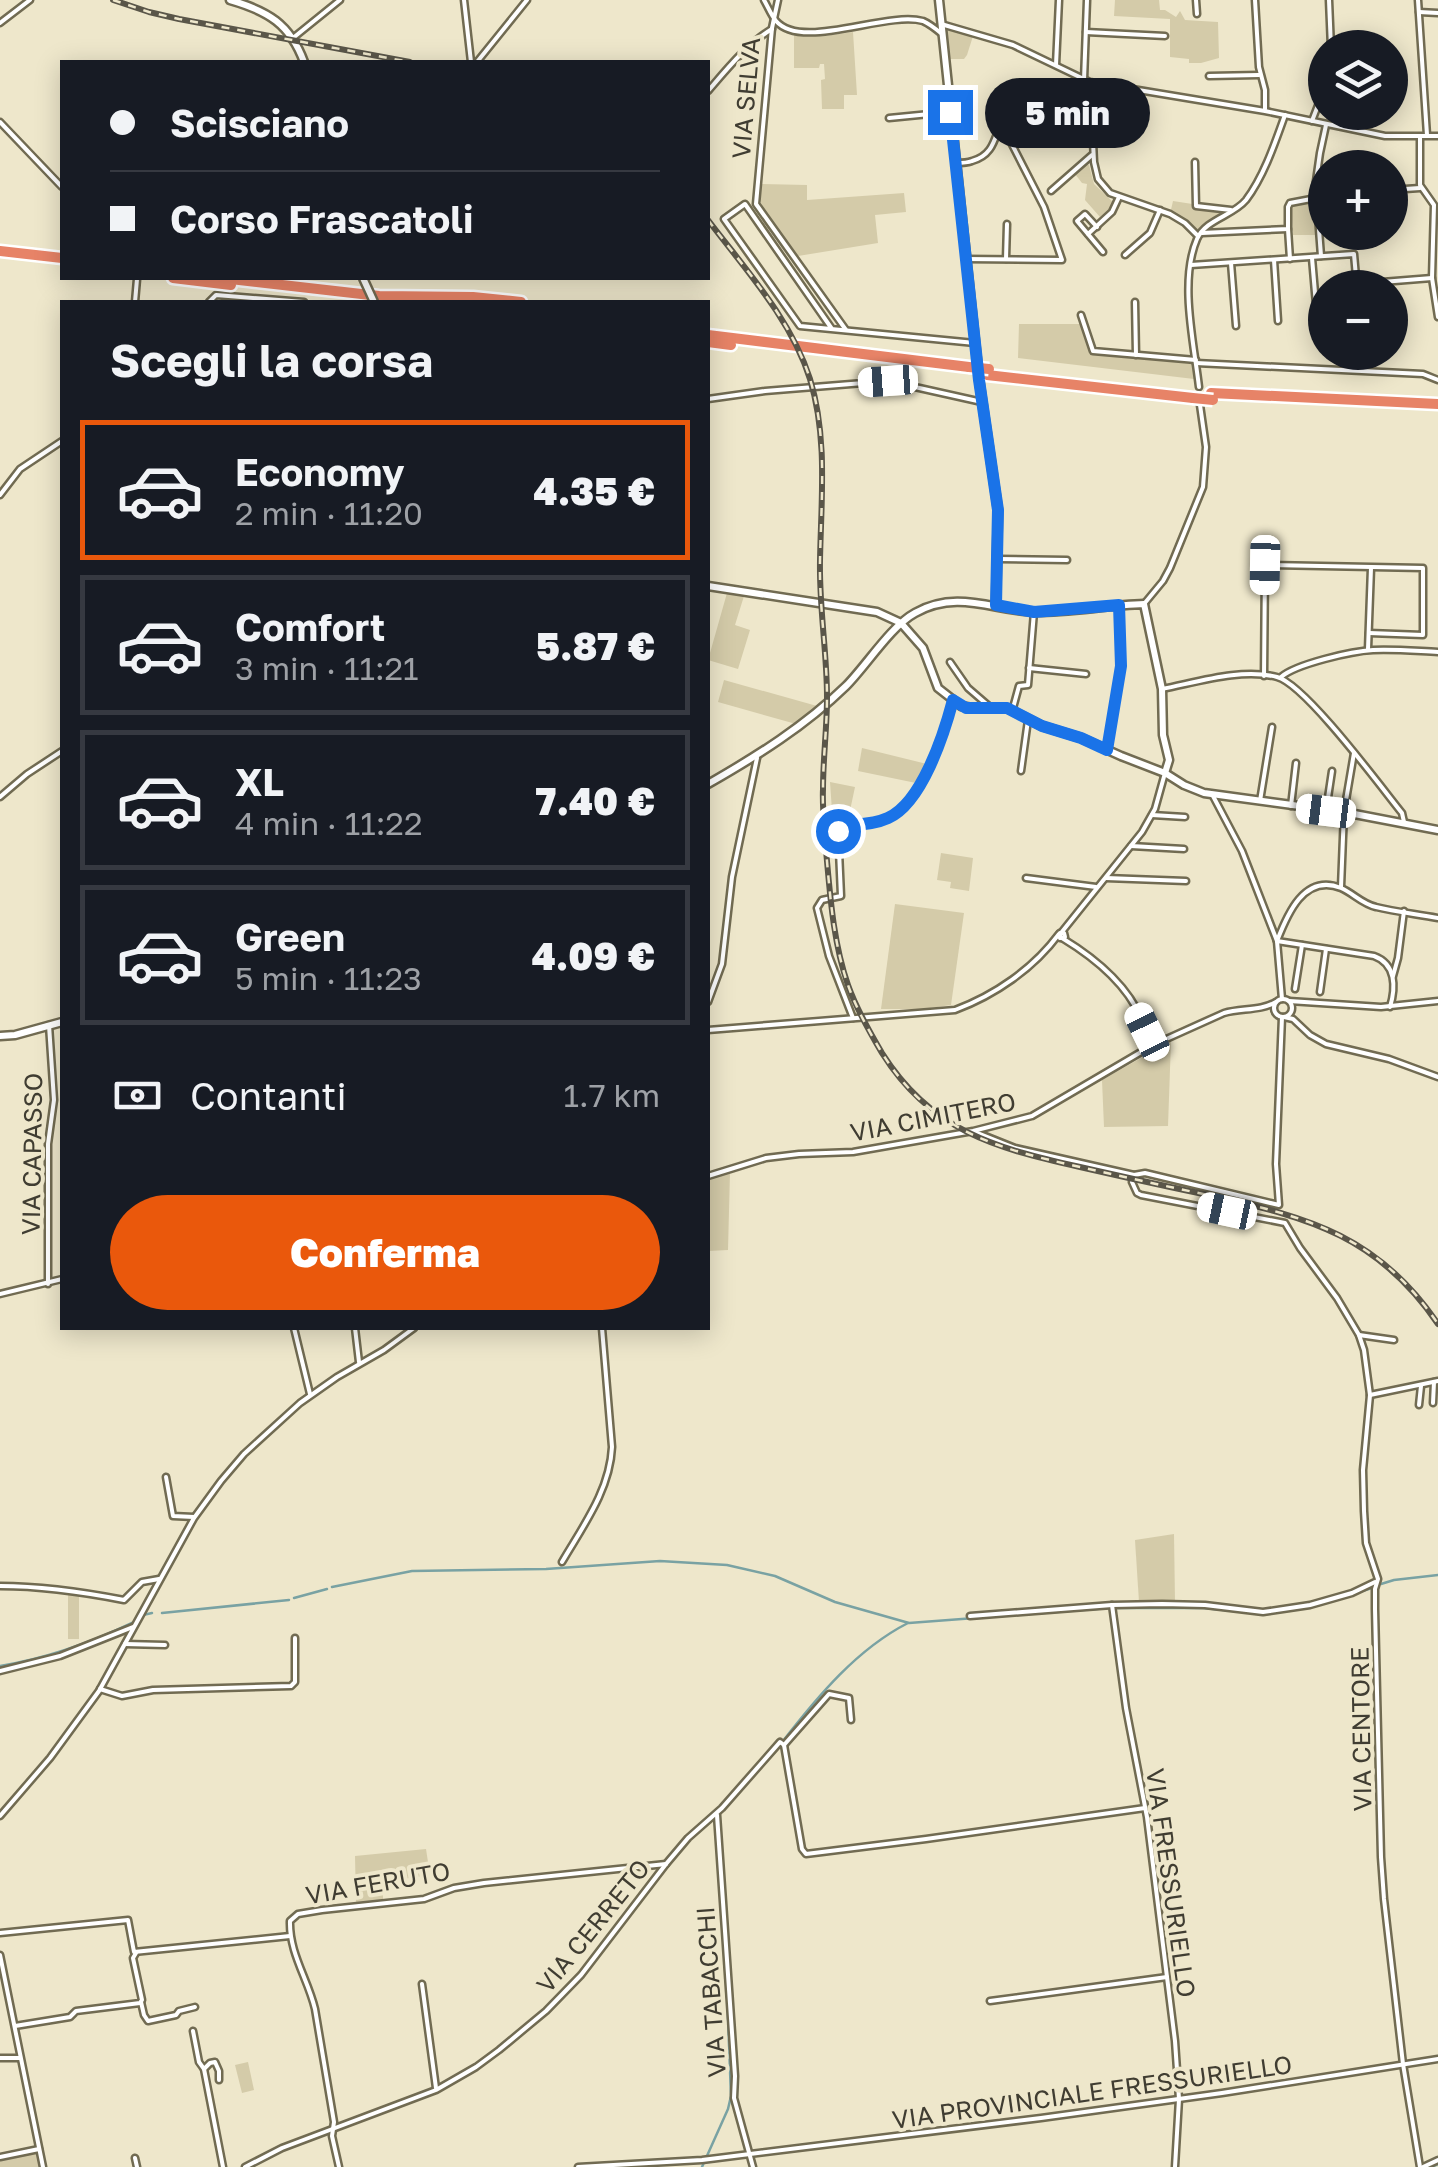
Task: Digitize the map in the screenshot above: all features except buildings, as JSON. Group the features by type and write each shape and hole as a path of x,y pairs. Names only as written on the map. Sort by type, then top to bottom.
{"highway":[{"path":"0,254 60,261"},
{"path":"190,280 358,300"},
{"path":"239,280 379,296 501,300"},
{"path":"710,338 1196,396 1438,407"}],"street":[{"path":"0,24 30,0"},
{"path":"230,0 260,10 284,27 303,60"},
{"path":"293,38 340,0"},
{"path":"464,0 474,60"},
{"path":"476,60 526,0"},
{"path":"764,0 774,19"},
{"path":"774,19 778,0"},
{"path":"939,0 965,260 998,510 996,605"},
{"path":"1056,65 1059,0"},
{"path":"1084,80 1088,0"},
{"path":"1196,0 1197,14"},
{"path":"1255,0 1265,110"},
{"path":"1330,0 1331,30"},
{"path":"1418,0 1422,188 1436,204 1432,278 1438,317"},
{"path":"1419,12 1438,13"},
{"name":"VIA SELVA","path":"846,330 756,204 774,19 792,31 812,32 913,20 927,22 942,35"},
{"path":"941,24 1013,45 1084,80 1265,110 1308,121"},
{"path":"710,89 772,28"},
{"path":"1086,32 1165,36"},
{"path":"1209,76 1260,75"},
{"path":"1100,84 1091,100 1094,154 1098,180 1110,193 1160,210 1199,235 1288,228"},
{"path":"956,164 976,160 992,148 1001,123 1016,110 1069,108 1091,100"},
{"path":"889,118 950,112"},
{"path":"710,783 757,756 836,695 916,612 943,604 976,602 1034,612 1144,604 1163,582 1203,487 1206,448 1196,396 1189,305 1191,265 1199,235 1246,200 1286,115"},
{"path":"0,122 60,185"},
{"path":"965,260 1062,260 1044,207 1001,123"},
{"path":"1350,130 1385,136 1438,136"},
{"path":"1051,192 1094,154"},
{"path":"1196,162 1196,206 1231,210"},
{"path":"1408,189 1422,188"},
{"path":"1088,234 1112,212 1119,197"},
{"path":"1290,259 1288,207 1290,203 1308,199"},
{"path":"832,329 744,204 724,219 800,326 975,343"},
{"path":"1125,255 1150,233 1160,210"},
{"path":"1097,226 1085,214 1077,221 1103,252"},
{"path":"1006,258 1007,224"},
{"path":"1321,250 1321,256"},
{"path":"1191,265 1354,254 1356,270"},
{"path":"1312,258 1313,270"},
{"path":"1274,260 1278,322"},
{"path":"1232,263 1236,326"},
{"path":"1408,281 1432,278"},
{"path":"211,300 216,295 279,300"},
{"path":"1136,302 1136,355"},
{"path":"1082,315 1093,351 1196,362 1423,374 1438,380"},
{"path":"710,399 888,381 982,402"},
{"path":"0,495 20,469 60,442"},
{"path":"999,559 1068,560"},
{"path":"1264,676 1265,565 1423,568 1423,635 1369,633"},
{"path":"1368,650 1370,568"},
{"path":"710,586 866,610 902,623 923,648 938,688 966,708 1012,710 1213,796 1344,812 1438,830"},
{"path":"710,1030 955,1010 983,1000 1005,986 1063,936 1152,815 1169,760 1162,688 1144,604"},
{"path":"1107,750 1121,666 1119,605"},
{"path":"1012,710 1019,686 1028,686 1034,612"},
{"path":"1280,677 1311,663 1368,650 1438,652"},
{"path":"950,662 968,688 990,707"},
{"path":"1029,668 1086,674"},
{"path":"1162,688 1226,676 1280,677 1326,719 1402,813 1404,822"},
{"path":"853,1018 832,965 817,908 822,900 842,896 838,828 884,820 904,808 942,742 953,700"},
{"path":"1021,771 1028,720"},
{"path":"1260,801 1272,726"},
{"path":"0,797 26,774 60,753"},
{"path":"1341,888 1344,812 1354,753"},
{"path":"710,997 722,964 732,877 757,756"},
{"path":"1290,806 1296,763"},
{"path":"1326,811 1332,770"},
{"path":"973,1131 1015,1148 1134,1174 1145,1173 1279,1206 1276,1164 1281,1016 1274,1008 1279,1001 1277,941 1242,851 1213,796"},
{"path":"1152,815 1186,817"},
{"path":"1132,846 1184,849"},
{"path":"1026,878 1098,887"},
{"path":"1106,878 1186,882"},
{"path":"1277,941 1288,912 1303,894 1325,886 1341,888 1368,904 1438,918"},
{"path":"1390,1007 1404,912"},
{"path":"1063,936 1122,985 1156,1044"},
{"path":"1277,941 1379,957 1387,963 1393,977"},
{"path":"1294,988 1302,945"},
{"path":"1320,992 1326,948"},
{"path":"1393,996 1398,1006"},
{"path":"1279,1001 1390,1007 1438,1001"},
{"name":"VIA CIMITERO","path":"710,1175 766,1158 853,1152 973,1131 1032,1116 1156,1044 1237,1009 1261,1008 1279,1001"},
{"path":"1289,1002 1303,1029"},
{"path":"1281,1016 1302,1003"},
{"path":"1261,1008 1292,1019 1326,1044 1438,1077"},
{"path":"0,1036 60,1022"},
{"name":"VIA CAPASSO","path":"48,1284 48,1144 54,1100 49,1025"},
{"path":"1142,1052 1147,1034"},
{"name":"VIA CENTORE","path":"1134,1174 1133,1186 1141,1196 1284,1223 1359,1335 1370,1394 1364,1456 1366,1543 1378,1581 1375,1599 1381,1857 1402,2064 1422,2167"},
{"path":"0,1294 60,1279"},
{"path":"294,1330 310,1394"},
{"path":"354,1330 359,1365"},
{"path":"0,1816 50,1758 100,1689 194,1518 221,1481 244,1454 310,1394 411,1330"},
{"path":"562,1562 602,1491 611,1466 602,1330"},
{"path":"1359,1335 1394,1340"},
{"path":"1370,1394 1436,1382 1433,1403"},
{"path":"1419,1405 1421,1386"},
{"path":"166,1477 173,1516 194,1518"},
{"path":"0,1586 30,1586 124,1600 142,1582 159,1580"},
{"path":"970,1616 1162,1604 1263,1612 1338,1598 1378,1581"},
{"name":"VIA FRESSURIELLO","path":"1112,1605 1167,1977 1178,2099 1175,2167"},
{"path":"0,1671 75,1651 132,1627"},
{"path":"100,1689 122,1696 154,1690 291,1686 295,1682 295,1638"},
{"path":"125,1644 164,1645"},
{"name":"VIA CERRETO","path":"246,2167 282,2148 436,2090 476,2067 562,1996 688,1838 718,1812 828,1694 849,1698 851,1720"},
{"path":"784,1744 806,1854 1145,1808"},
{"name":"VIA TABACCHI","path":"718,1812 734,2098 754,2167"},
{"name":"VIA FERUTO","path":"339,2167 315,2009 290,1936 290,1921 298,1914 424,1899 484,1883 666,1864"},
{"path":"0,1933 128,1920 134,1952 290,1936"},
{"path":"138,1951 133,1958 146,2019 195,2007"},
{"path":"0,1955 43,2167"},
{"path":"990,2001 1167,1977"},
{"path":"422,1984 436,2090"},
{"path":"15,2026 70,2017 76,2011 141,2002"},
{"path":"194,2031 223,2167"},
{"path":"0,2058 21,2058"},
{"name":"VIA PROVINCIALE FRESSURIELLO","path":"578,2167 750,2155 1178,2099 1438,2059"},
{"path":"204,2068 215,2062 219,2080"},
{"path":"0,2157 40,2148"},
{"path":"135,2158 137,2167"},
{"path":"1422,2167 1438,2160"}],"shaded area":[{"path":"1115,0 1159,0 1160,10 1176,17 1180,11 1185,20 1218,22 1219,58 1189,63 1189,59 1170,57 1170,19 1114,16"},
{"path":"947,28 973,36 964,59 949,59"},
{"path":"853,32 857,95 844,95 844,109 822,109 824,64 819,68 794,68 794,34 825,36"},
{"path":"1086,164 1094,184 1113,202 1100,217 1085,200 1087,184 1075,174"},
{"path":"761,184 807,185 807,200 904,193 906,212 875,215 878,243 798,256 762,206"},
{"path":"1173,201 1231,210 1198,237 1170,214"},
{"path":"1308,204 1308,235 1293,235 1291,207"},
{"path":"1019,324 1082,324 1090,353 1193,362 1194,379 1018,358"},
{"path":"727,593 744,596 735,625 750,630 738,669 710,661"},
{"path":"724,680 817,706 796,724 718,702"},
{"path":"862,748 927,764 916,783 858,771"},
{"path":"830,782 855,787 848,820 833,825"},
{"path":"941,853 973,858 969,891 950,888 951,882 937,880"},
{"path":"895,904 964,913 951,1005 881,1009"},
{"path":"1171,1041 1168,1126 1104,1127 1102,1080"},
{"path":"730,1172 728,1250 710,1251 710,1179"},
{"path":"1174,1534 1175,1602 1139,1602 1135,1540"},
{"path":"68,1593 79,1593 79,1639 68,1639"},
{"path":"426,1849 430,1875 383,1882 383,1901 356,1903 355,1856"},
{"path":"248,2062 254,2090 242,2093 235,2065"},
{"path":"38,2151 41,2167 0,2167 0,2159"}],"waterway":[{"path":"332,1587 412,1571 546,1569 660,1561 727,1565 775,1576 835,1602 909,1623 1109,1608"},
{"path":"1381,1584 1438,1575"},
{"path":"1262,1613 1311,1607 1372,1588"},
{"path":"294,1598 327,1589"},
{"path":"162,1613 289,1600"},
{"path":"1116,1608 1203,1608 1254,1613"},
{"path":"143,1615 152,1613"},
{"path":"0,1666 67,1649 132,1623"},
{"path":"783,1741 855,1660 908,1623"},
{"path":"722,1811 781,1745"},
{"path":"702,2167 731,2096 715,1823"},
{"path":"1432,2167 1438,2164"}],"railway":[{"path":"113,0 179,19 399,60"},
{"path":"710,223 779,315 802,357 816,401 822,469 820,578 827,697 823,804 829,884 848,985 882,1053 922,1101 944,1118 993,1143 1049,1160 1248,1204 1312,1223 1340,1236 1392,1270 1438,1324"}],"route":[{"path":"838,831 841,826 884,820 904,808 942,742 953,700 966,708 1007,708 1042,726 1107,750 1120,675 1119,605 1034,612 996,605 998,510 979,380 950,112"}]}
